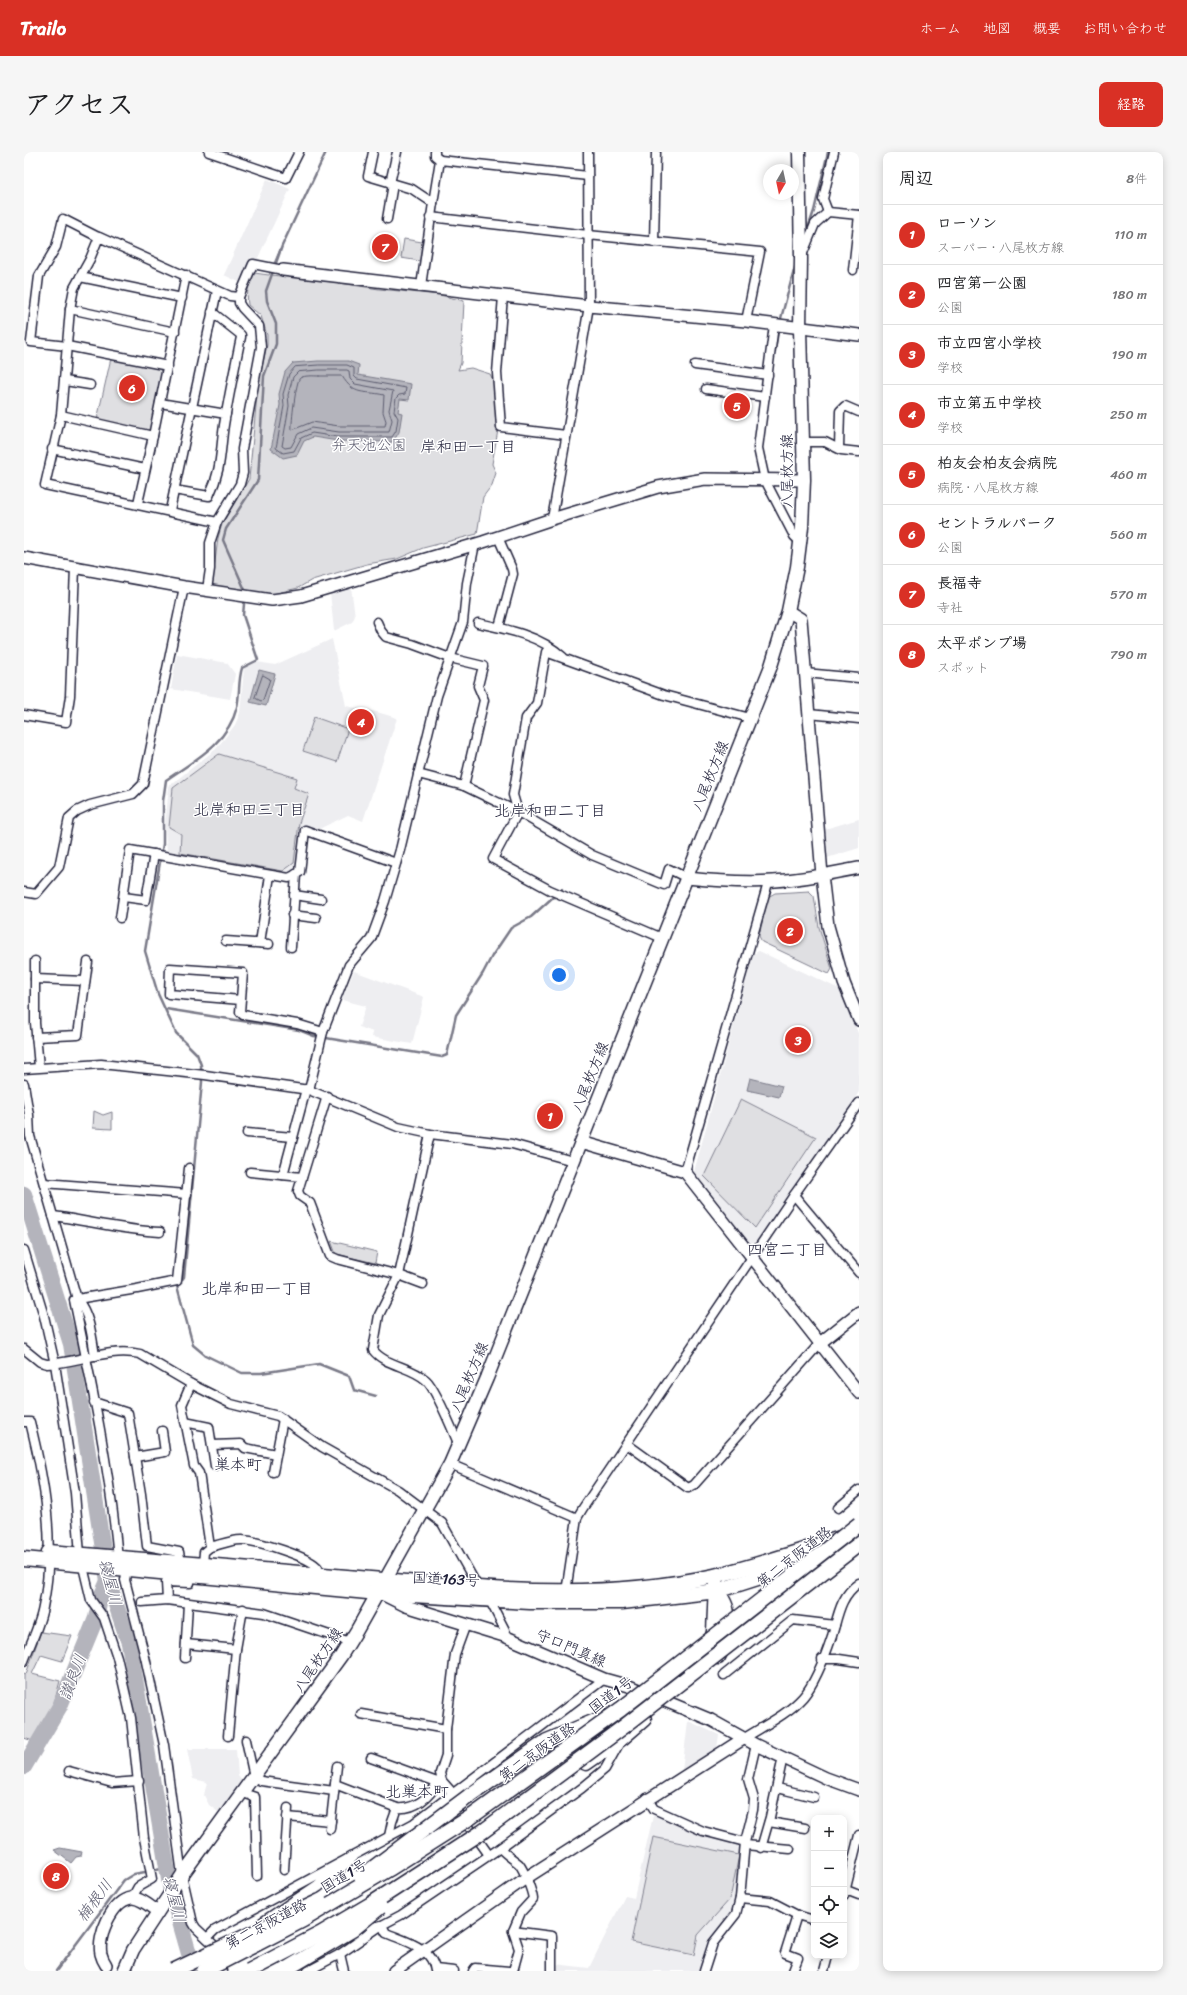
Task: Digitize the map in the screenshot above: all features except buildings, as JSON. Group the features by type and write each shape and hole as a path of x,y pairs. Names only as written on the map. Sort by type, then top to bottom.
{"highway":[{"name":"国道1号","path":"204,1971 303,1920 389,1869 471,1817 621,1709 859,1524"},
{"name":"第二京阪道路","path":"212,1971 312,1920 473,1819 622,1712 859,1527"},
{"name":"国道163号","path":"122,1565 181,1563 203,1564 318,1576 534,1592 566,1592 638,1588 715,1576 859,1532"},
{"name":"国道163号","path":"24,1550 49,1557 299,1586 378,1593 416,1602 490,1599 530,1602 622,1602 717,1591 859,1545"},
{"path":"279,1966 484,1834 628,1728 859,1545"},
{"name":"第二京阪道路","path":"249,1971 320,1934 422,1872 482,1832 626,1725 859,1545"},
{"name":"国道163号","path":"24,1559 49,1557"},
{"path":"458,1851 475,1845 622,1738 709,1649 714,1632 714,1604 717,1591 715,1576"},
{"path":"303,1920 469,1796 547,1741 660,1700"},
{"path":"172,1971 337,1893 442,1839"},
{"path":"256,1971 279,1966 352,1930 422,1872"}],"main road":[{"name":"八尾枚方線","path":"124,1971 133,1950 182,1875 243,1793 350,1642 450,1464 487,1378 772,666 788,611 800,542 804,480 800,328 801,258 799,152"}],"street":[{"path":"209,152 286,178 299,152"},
{"path":"373,152 368,176 412,189 432,203"},
{"path":"387,219 396,152"},
{"path":"436,152 435,156 440,160 588,176"},
{"path":"552,519 589,306 588,152"},
{"path":"654,242 656,152"},
{"path":"828,212 824,199 834,152"},
{"path":"421,286 432,203 440,160"},
{"path":"801,258 815,224 828,212 859,215 853,270"},
{"path":"430,217 654,242 760,252 746,321"},
{"path":"168,366 68,346 31,342 39,276 56,247 62,219 100,238 186,275 217,291 230,296 239,297"},
{"path":"100,238 99,237 90,259 74,288 70,310 61,415 45,484 170,510 217,522"},
{"path":"207,590 210,569 210,543 217,522 240,484 243,473 241,453 261,347 259,326 239,303 239,297 253,264 283,270 503,296 746,321 859,335"},
{"path":"138,503 154,436 186,275"},
{"path":"80,277 182,298"},
{"path":"170,510 217,291"},
{"path":"503,296 497,373 501,427 566,435"},
{"path":"70,310 175,332"},
{"path":"174,490 209,496 216,481 220,467 226,414 241,335 212,312"},
{"path":"774,325 758,448 764,480 794,536 800,542"},
{"path":"695,365 768,375"},
{"path":"65,382 90,385"},
{"path":"706,389 765,397"},
{"path":"160,403 226,414"},
{"path":"839,448 840,411 845,406 859,412"},
{"path":"61,415 154,436"},
{"path":"803,442 825,442 839,448 859,452"},
{"path":"52,449 145,469"},
{"path":"24,558 184,587 272,600 301,596 658,487 705,479 804,480"},
{"path":"498,537 512,568 513,574 499,627"},
{"path":"283,1175 323,1032 349,965 371,939 396,863 437,696 463,622 467,583 475,544"},
{"path":"24,715 66,722 70,696 75,568"},
{"path":"24,892 36,894 59,867 69,818 77,811 90,805 133,794 143,784 184,587"},
{"path":"788,611 801,619 822,875 828,926 844,983 858,1014"},
{"path":"377,622 381,631 386,637 412,644 450,658 483,666 478,686 484,700 464,786"},
{"path":"478,623 499,627 531,638 553,648 566,660"},
{"path":"662,938 550,890 493,859 518,812 512,795 526,718 537,703 546,652 664,695 750,718"},
{"path":"805,673 859,678"},
{"path":"809,714 859,719"},
{"path":"418,774 464,786 518,812 592,855 664,885 669,869 687,878 733,883 768,883 859,868"},
{"path":"120,918 130,850 289,878 300,872 305,830 396,863"},
{"path":"124,897 146,900 158,855"},
{"path":"291,947 296,874"},
{"path":"260,944 270,875"},
{"path":"685,1172 768,883"},
{"path":"294,895 321,899"},
{"path":"292,915 316,918"},
{"path":"226,941 269,944"},
{"path":"35,961 36,1037 39,1067"},
{"path":"36,1037 78,1035 88,962"},
{"path":"241,1000 170,994 170,968 243,973 241,1000 240,1012 244,1015 297,1024 323,1032"},
{"path":"35,980 85,981"},
{"path":"24,1069 101,1064 205,1075 307,1089 327,1096 398,1127 430,1134 512,1144 574,1161"},
{"path":"24,1084 29,1115 30,1136 76,1299"},
{"path":"327,1096 298,1191 300,1196 310,1203 330,1256 337,1260 399,1275 422,1284"},
{"path":"566,1592 578,1518 583,1508 753,1258 794,1195 859,1103"},
{"path":"247,1133 293,1137"},
{"path":"430,1134 399,1275 379,1315 373,1350 378,1357 410,1370 426,1380 458,1443"},
{"path":"24,1136 76,1299 82,1304 90,1328 94,1402 125,1580 146,1657 164,1745 182,1875 193,1923 196,1928 213,1944 222,1971"},
{"path":"581,1142 685,1172 859,1393"},
{"path":"76,1299 177,1281 189,1168"},
{"path":"250,1172 302,1177"},
{"path":"44,1183 187,1194"},
{"path":"794,1195 859,1273"},
{"path":"53,1216 106,1224 130,1230 160,1232"},
{"path":"24,1250 44,1316 55,1364 75,1493 82,1561 91,1600 104,1618 117,1657 130,1718 139,1781 144,1838 152,1879 138,1887 132,1898"},
{"path":"626,1444 688,1488 694,1485 820,1343 859,1312"},
{"path":"24,1349 40,1362 47,1364 55,1364 91,1357 132,1353 140,1354 191,1384 231,1404 278,1416 322,1447 398,1490 442,1523 478,1588 490,1599 505,1630 504,1636"},
{"path":"191,1384 182,1405 194,1466 199,1473 210,1547"},
{"path":"94,1402 128,1413 147,1546 179,1552 181,1563"},
{"path":"272,1472 283,1419"},
{"path":"24,1422 30,1422 41,1468 49,1557 43,1607 24,1661"},
{"path":"185,1422 209,1426 215,1466"},
{"path":"135,1457 165,1452 162,1431"},
{"path":"212,1446 241,1444 245,1448 276,1454"},
{"path":"450,1464 578,1518"},
{"path":"838,1508 859,1490"},
{"path":"203,1564 204,1552 210,1547 244,1540 284,1551 311,1561 318,1568 318,1576"},
{"path":"167,1600 166,1582 190,1583 192,1574"},
{"path":"394,1971 526,1878 647,1798 787,1710 803,1696 812,1682 835,1625 841,1604 852,1588 859,1583"},
{"path":"142,1602 167,1600 243,1609 278,1617 350,1642"},
{"name":"守口門真線","path":"416,1602 466,1624 504,1636 604,1679 629,1686 711,1720 743,1739 826,1778 859,1790"},
{"path":"185,1658 188,1603"},
{"path":"228,1736 236,1649 243,1609"},
{"path":"724,1675 793,1620 835,1625"},
{"path":"246,1740 254,1777 262,1782 334,1788 397,1808 407,1808 430,1796 440,1782 440,1773 446,1755 446,1729 455,1654 466,1624"},
{"path":"186,1644 236,1649"},
{"path":"822,1659 840,1659 859,1662"},
{"path":"207,1938 215,1930 414,1823 604,1679"},
{"path":"362,1714 446,1729"},
{"path":"308,1971 340,1954 382,1925 401,1915 500,1848 582,1788 605,1769 622,1738"},
{"path":"704,1971 713,1943 736,1914 740,1898 745,1844 753,1810 753,1790 748,1779 756,1745"},
{"path":"761,1848 769,1822 783,1757"},
{"path":"371,1758 440,1782 450,1790 452,1803 489,1855"},
{"path":"284,1870 287,1812 330,1825 337,1766"},
{"path":"69,1771 112,1783 139,1781"},
{"path":"777,1788 814,1797"},
{"path":"243,1793 255,1798 257,1876"},
{"path":"647,1798 654,1809 703,1831 761,1848 790,1849"},
{"path":"389,1836 397,1808"},
{"path":"769,1822 805,1828"},
{"path":"847,1888 855,1869 859,1835"},
{"path":"500,1848 505,1855 520,1865 532,1892 533,1899 521,1912 513,1931 519,1948 513,1971"},
{"path":"263,1923 318,1886 351,1858"},
{"path":"847,1893 859,1895"},
{"path":"106,1965 100,1953 102,1934 115,1908 123,1900 132,1898 140,1900 160,1910"},
{"path":"740,1898 770,1902 797,1915 811,1919"},
{"path":"793,1971 798,1958 784,1953 797,1915"},
{"path":"279,1966 280,1963 310,1957 366,1929 382,1925"},
{"path":"382,1925 386,1933 424,1950 432,1960 435,1970 454,1971"},
{"path":"513,1931 552,1936 552,1971"},
{"path":"340,1954 344,1971"},
{"path":"827,1970 828,1959"},
{"path":"473,1971 475,1968 509,1971"}],"shaded area":[{"path":"267,179 290,189 257,260 251,257 239,282 224,275"},
{"path":"351,587 355,616 352,622 334,631 330,592"},
{"path":"332,639 346,706 377,712 397,718 363,821 348,815 319,829 302,824 297,868 289,874 167,853 165,826 169,786 216,749 235,725 240,713 244,668 257,662 275,665"},
{"path":"177,654 227,663 235,674 230,699 171,689"},
{"path":"859,819 859,848 827,858 825,829"},
{"path":"759,951 839,989 859,1035 859,1092 759,1243 748,1243 694,1172 753,954"},
{"path":"354,971 424,997 412,1044 372,1037 373,1032 359,1027 366,1006 342,1000"},
{"path":"688,1721 719,1735 717,1748 682,1770"},
{"path":"187,1749 236,1749 238,1776 242,1781 218,1812 209,1805 204,1795 207,1782 193,1779"},
{"path":"653,1816 661,1816 711,1837 737,1843 741,1848 733,1914 712,1937 702,1971 555,1971 555,1964 589,1968 625,1896 634,1898"}],"green space":[{"path":"404,239 422,242 420,261 401,258"},
{"name":"弁天池公園","path":"280,249 271,275 379,289 440,295 464,301 461,363 458,370 471,368 490,374 493,380 498,430 492,464 496,473 492,485 483,497 477,534 423,548 397,559 367,564 312,580 298,588 273,594 230,590 212,585 218,538 222,524 249,479 258,385 267,345 267,335 261,316 248,305 248,288 254,273 269,275"},
{"path":"111,358 160,369 162,373 151,429 149,430 97,420"},
{"path":"314,717 348,729 337,762 303,751"},
{"path":"219,754 297,778 294,788 309,794 299,823 294,863 283,871 180,853 181,834 169,827 173,788"},
{"path":"809,891 814,896 819,927 832,969 829,974 762,942 759,936 768,897 775,893"},
{"path":"741,1099 816,1137 755,1228 704,1176"},
{"path":"94,1111 103,1115 112,1112 112,1129 93,1128"},
{"path":"331,1241 377,1252 375,1263 336,1254"},
{"path":"41,1632 72,1636 62,1661 41,1655 32,1674 60,1681 53,1707 33,1741 24,1738 24,1673 26,1674"},
{"path":"653,1837 739,1855 730,1899 698,1935 694,1955 631,1942"}],"water":[{"path":"348,361 359,365 358,375 411,384 409,400 400,399 398,412 402,413 399,432 393,442 338,441 313,437 304,441 297,455 283,458 271,449 280,405 279,394 285,372 293,363"},
{"path":"259,670 275,674 266,706 250,702"},
{"path":"750,1078 782,1086 779,1097 747,1090"},
{"path":"60,1848 82,1852 81,1856 76,1857 71,1863 54,1850"}],"waterway":[{"path":"245,590 223,540 226,529 258,480 264,376 276,344 276,324 267,301 266,291 282,246 326,152"},
{"path":"806,234 814,211 828,152"},
{"path":"780,322 796,263"},
{"path":"774,354 779,327"},
{"path":"244,604 243,615 258,660 242,668 237,707 233,720 226,731 209,750 166,780 163,801 163,844 145,951 158,994 176,1033 197,1054 201,1065 202,1082 184,1277 177,1286 193,1345 205,1355 242,1373 261,1373 319,1364 349,1376 354,1390 376,1396"},
{"path":"166,1009 299,1030 314,1036 442,1057 447,1055 456,1015 511,928 531,917 562,889"},
{"name":"寝屋川","path":"24,1194 71,1344 108,1581 129,1643 171,1891 194,1971"},
{"name":"讃良川","path":"24,1767 60,1706 96,1618 100,1599 108,1581"},
{"name":"楠根川","path":"56,1971 124,1880 134,1874 167,1868"}],"place":[{"name":"長福寺","path":"385,247"},
{"name":"セントラルパーク","path":"132,388"},
{"name":"柏友会柏友会病院","path":"737,406"},
{"name":"市立第五中学校","path":"361,722"},
{"name":"四宮第一公園","path":"790,931"},
{"name":"市立四宮小学校","path":"798,1040"},
{"name":"ローソン","path":"550,1116"},
{"name":"太平ポンプ場","path":"56,1876"}],"district":[{"name":"岸和田一丁目","path":"468,446"},
{"name":"北岸和田三丁目","path":"249,809"},
{"name":"北岸和田二丁目","path":"550,810"},
{"name":"四宮二丁目","path":"787,1249"},
{"name":"北岸和田一丁目","path":"257,1288"},
{"name":"巣本町","path":"238,1464"},
{"name":"北巣本町","path":"417,1791"}]}
